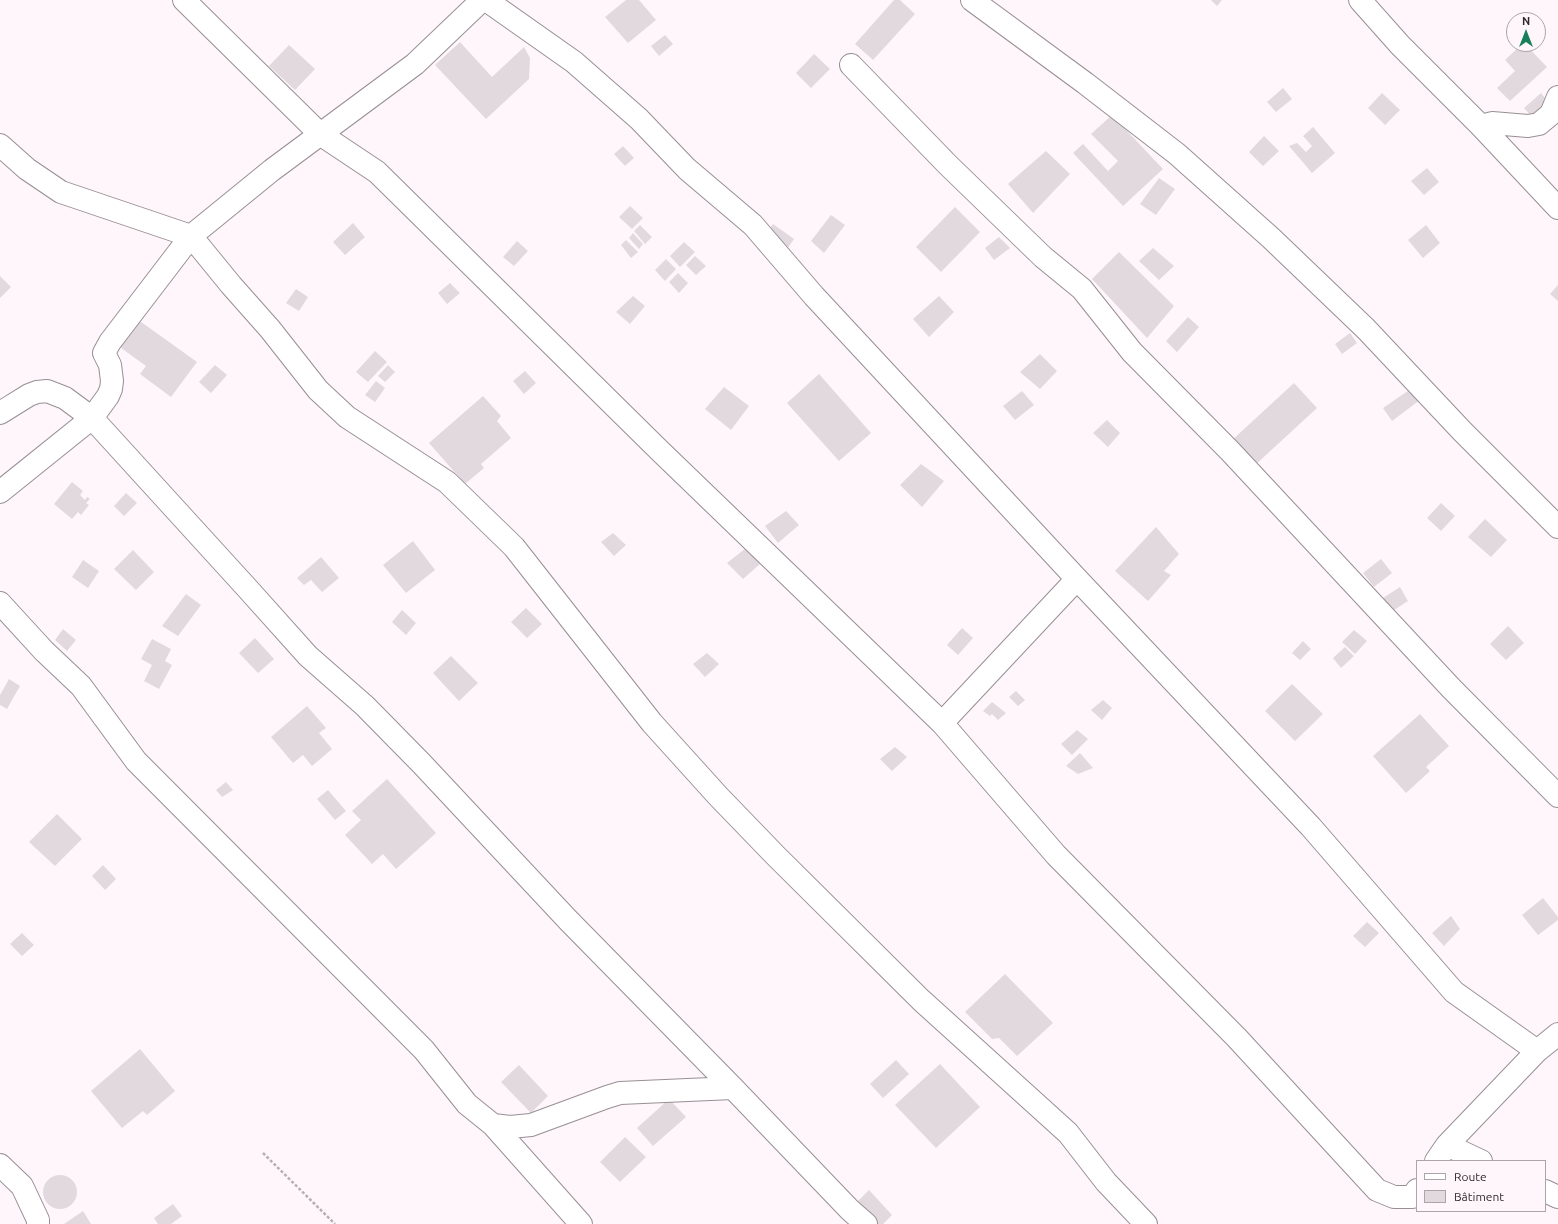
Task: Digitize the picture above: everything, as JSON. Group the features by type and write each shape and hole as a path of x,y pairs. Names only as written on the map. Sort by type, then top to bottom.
{"street":[{"path":"184,0 320,134 377,172 659,450 942,724 1056,855 1237,1038 1377,1190 1394,1198 1412,1196 1416,1191"},
{"path":"0,492 92,418 108,396 111,389 112,381 110,365 104,353 110,342 191,236 272,170 415,64 482,0"},
{"path":"486,0 574,62 638,119 687,169 753,225 814,296 1077,579 1311,827 1454,992 1537,1051"},
{"path":"972,0 1085,83 1177,154 1271,238 1366,329 1462,431 1558,527"},
{"path":"1360,0 1400,45 1481,126 1558,208"},
{"path":"851,65 948,165 1043,258 1082,289 1132,352 1230,451 1451,688 1558,796"},
{"path":"1481,126 1492,123 1528,126 1539,124 1551,114 1558,97"},
{"path":"0,145 27,169 61,192 191,236 231,285 270,329 318,390 347,417 447,482 514,546 652,722 718,796 775,855 921,1000 1068,1133 1106,1182 1146,1224"},
{"path":"0,414 29,395 47,391 65,398 92,418 308,656 365,706 422,764 568,920 850,1210 866,1224"},
{"path":"942,724 1077,579"},
{"path":"0,604 44,651 81,686 136,761 424,1050 467,1104 493,1125 581,1224"},
{"path":"1442,1153 1537,1051 1558,1034"},
{"path":"493,1125 510,1127 531,1125 620,1093 733,1088"},
{"path":"1442,1153 1477,1160"},
{"path":"0,1165 22,1186 38,1220 38,1224"},
{"path":"1546,1191 1558,1197"}],"path":[{"path":"262,1152 335,1224"}],"building":[{"path":"626,0 639,0 656,20 628,43 605,17"},
{"path":"894,0 900,0 915,14 873,60 855,44"},
{"path":"1211,0 1222,0 1217,6"},
{"path":"665,35 673,44 659,56 651,46"},
{"path":"460,42 492,77 524,47 530,58 529,79 486,119 435,65"},
{"path":"289,45 315,69 295,90 269,66"},
{"path":"1514,52 1533,52 1547,67 1510,101 1497,88 1515,71 1505,60"},
{"path":"814,54 830,69 811,88 796,73"},
{"path":"1283,88 1292,99 1276,112 1267,102"},
{"path":"1382,93 1400,110 1385,125 1368,108"},
{"path":"1541,93 1549,103 1533,118 1524,108"},
{"path":"1112,115 1163,169 1123,206 1073,153 1083,144 1108,171 1118,161 1091,134"},
{"path":"1313,127 1335,153 1312,173 1289,146 1297,143 1306,152 1312,146 1303,136"},
{"path":"1264,136 1279,151 1263,166 1249,152"},
{"path":"623,146 634,158 625,166 614,154"},
{"path":"1046,151 1070,174 1033,213 1008,184"},
{"path":"1427,168 1439,182 1424,195 1411,181"},
{"path":"1159,178 1175,189 1156,215 1140,204"},
{"path":"630,206 643,218 632,229 619,217"},
{"path":"955,207 980,232 941,272 916,247"},
{"path":"831,215 845,225 824,253 811,241"},
{"path":"353,223 365,237 345,255 333,242"},
{"path":"773,224 794,239 785,252 764,237"},
{"path":"640,225 652,237 645,244 634,231"},
{"path":"1426,225 1440,243 1423,258 1408,240"},
{"path":"633,233 643,244 639,249 629,238"},
{"path":"999,237 1010,248 994,260 985,248"},
{"path":"626,240 638,252 631,258 621,245"},
{"path":"517,241 528,251 514,266 503,257"},
{"path":"684,242 695,252 680,267 670,256"},
{"path":"1153,248 1174,266 1159,280 1139,261"},
{"path":"1119,252 1174,306 1147,338 1092,279"},
{"path":"695,256 706,266 696,275 686,265"},
{"path":"666,259 676,269 665,281 655,270"},
{"path":"678,273 688,283 679,293 669,282"},
{"path":"0,276 11,287 0,298"},
{"path":"450,283 460,293 447,304 438,293"},
{"path":"1558,285 1558,301 1550,294"},
{"path":"296,289 308,297 299,311 286,303"},
{"path":"633,296 645,306 630,324 616,312"},
{"path":"939,296 954,312 929,337 913,319"},
{"path":"1188,317 1199,327 1177,352 1166,341"},
{"path":"137,319 197,362 171,397 140,374 146,366 117,345"},
{"path":"1350,333 1357,343 1342,354 1335,344"},
{"path":"375,351 387,362 368,382 356,372"},
{"path":"1040,354 1057,371 1040,389 1020,372"},
{"path":"215,365 227,375 211,393 199,382"},
{"path":"388,365 395,372 385,382 378,376"},
{"path":"525,371 536,383 524,394 513,381"},
{"path":"819,374 871,433 839,461 787,403"},
{"path":"376,381 385,388 375,402 365,395"},
{"path":"1294,383 1317,408 1253,467 1230,442"},
{"path":"724,387 749,406 731,430 705,409"},
{"path":"1412,388 1420,400 1392,421 1383,408"},
{"path":"1022,391 1034,405 1015,420 1003,406"},
{"path":"483,396 501,416 497,421 511,438 481,464 484,468 465,484 429,443"},
{"path":"1107,420 1120,433 1108,447 1093,433"},
{"path":"921,464 944,481 922,507 900,485"},
{"path":"72,482 83,491 80,495 85,500 87,497 90,499 86,503 89,505 81,515 78,512 72,519 54,504"},
{"path":"126,493 137,503 124,516 114,506"},
{"path":"1441,503 1455,516 1441,531 1427,518"},
{"path":"786,511 799,525 778,543 765,526"},
{"path":"1485,519 1507,540 1491,557 1468,537"},
{"path":"1156,527 1179,554 1164,571 1171,575 1148,601 1115,571"},
{"path":"613,533 626,545 614,556 601,542"},
{"path":"413,541 435,570 406,593 383,565"},
{"path":"746,548 760,564 743,579 727,563"},
{"path":"133,550 154,572 136,590 114,569"},
{"path":"321,557 339,578 322,592 311,580 304,585 297,578"},
{"path":"1381,559 1392,573 1374,587 1363,573"},
{"path":"83,560 99,571 88,588 72,577"},
{"path":"1400,587 1408,601 1391,612 1383,598"},
{"path":"186,594 201,605 178,636 162,626"},
{"path":"526,608 542,624 527,638 511,622"},
{"path":"402,610 416,623 406,635 392,622"},
{"path":"1508,626 1524,643 1506,660 1490,644"},
{"path":"962,628 973,638 958,655 947,645"},
{"path":"63,629 76,640 67,651 55,640"},
{"path":"1354,630 1367,641 1355,654 1342,642"},
{"path":"255,638 274,659 258,673 239,653"},
{"path":"152,639 171,649 165,661 172,665 159,689 144,681 152,665 141,659"},
{"path":"1303,641 1311,649 1300,660 1292,653"},
{"path":"1345,647 1354,656 1341,668 1333,658"},
{"path":"707,653 719,664 705,677 693,664"},
{"path":"451,656 478,683 459,701 433,673"},
{"path":"9,679 20,686 7,709 0,705 0,695"},
{"path":"1292,684 1323,714 1295,741 1265,711"},
{"path":"1016,691 1025,700 1018,706 1009,697"},
{"path":"1103,700 1112,708 1102,720 1091,710"},
{"path":"992,702 1006,713 998,720 992,714 990,716 983,711"},
{"path":"307,706 326,728 319,733 332,749 312,766 303,755 293,763 271,737"},
{"path":"1420,714 1449,746 1426,767 1430,771 1406,793 1373,756"},
{"path":"1077,730 1088,739 1072,755 1061,744"},
{"path":"895,747 907,757 892,771 880,759"},
{"path":"1080,753 1093,768 1078,774 1066,766"},
{"path":"387,779 436,833 396,869 383,854 372,864 345,835 361,820 352,811"},
{"path":"226,782 233,790 222,797 216,790"},
{"path":"328,790 346,811 335,820 317,799"},
{"path":"57,814 82,839 55,866 29,842"},
{"path":"103,865 116,879 105,890 92,876"},
{"path":"1543,898 1558,917 1558,920 1538,935 1522,915"},
{"path":"1451,916 1460,929 1444,946 1432,933"},
{"path":"1367,922 1379,933 1365,947 1353,936"},
{"path":"22,933 34,945 22,956 10,944"},
{"path":"1005,974 1053,1023 1017,1056 999,1038 992,1039 965,1012"},
{"path":"140,1049 175,1091 147,1115 143,1111 122,1128 91,1091"},
{"path":"896,1060 909,1074 883,1098 870,1084"},
{"path":"940,1064 980,1107 936,1148 895,1105"},
{"path":"519,1065 548,1096 531,1113 501,1082"},
{"path":"669,1099 686,1117 653,1146 637,1128"},
{"path":"625,1137 646,1157 620,1182 600,1162"},
{"path":"57,1175 63,1175 67,1176 74,1182 77,1192 76,1199 70,1206 63,1209 57,1209 53,1208 46,1202 43,1195 43,1189 44,1185 50,1178"},
{"path":"869,1190 892,1215 883,1224 875,1224 854,1205"},
{"path":"173,1204 182,1216 171,1224 158,1224 154,1218"},
{"path":"83,1211 91,1224 64,1224"}]}
